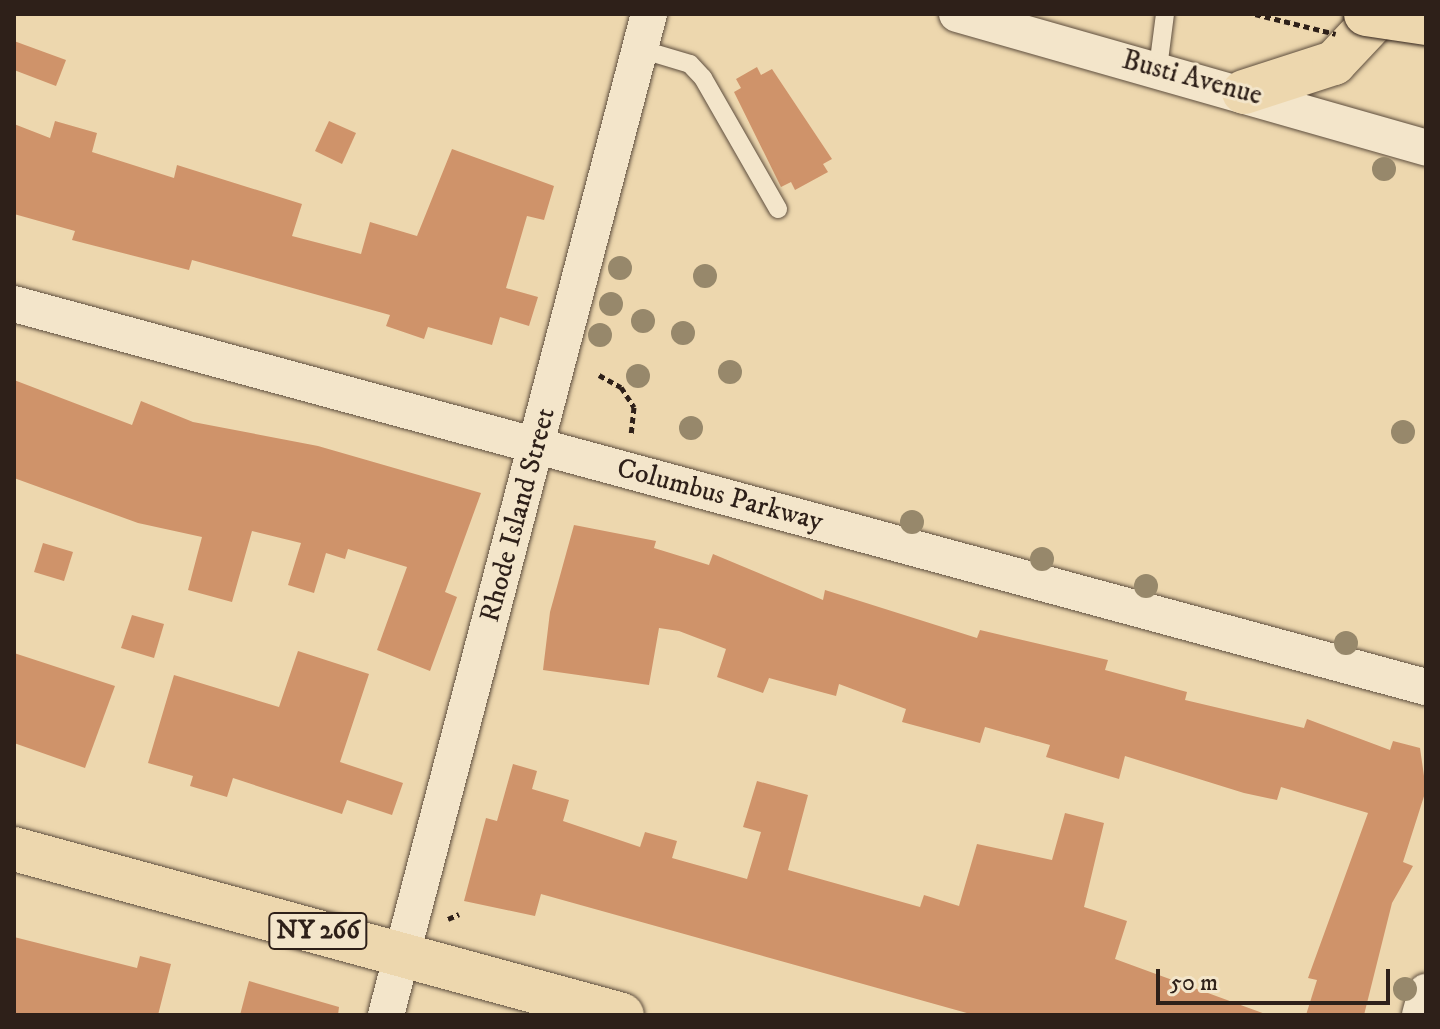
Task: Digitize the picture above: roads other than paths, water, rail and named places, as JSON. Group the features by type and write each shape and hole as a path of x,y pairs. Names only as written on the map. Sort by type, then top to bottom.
{"main road":[{"path":"1366,14 1426,23"},
{"path":"1244,92 1334,63 1380,14"},
{"name":"NY 266","path":"14,849 622,1015"}],"street":[{"name":"Rhode Island Street","path":"386,1015 649,14"},
{"name":"Busti Avenue","path":"957,14 1244,92 1426,148"},
{"name":"Columbus Parkway","path":"14,304 1426,687"},
{"path":"1420,1015 1426,992"}],"lane":[{"path":"1158,68 1165,14"},
{"path":"640,49 690,64 703,78 778,209"}]}
